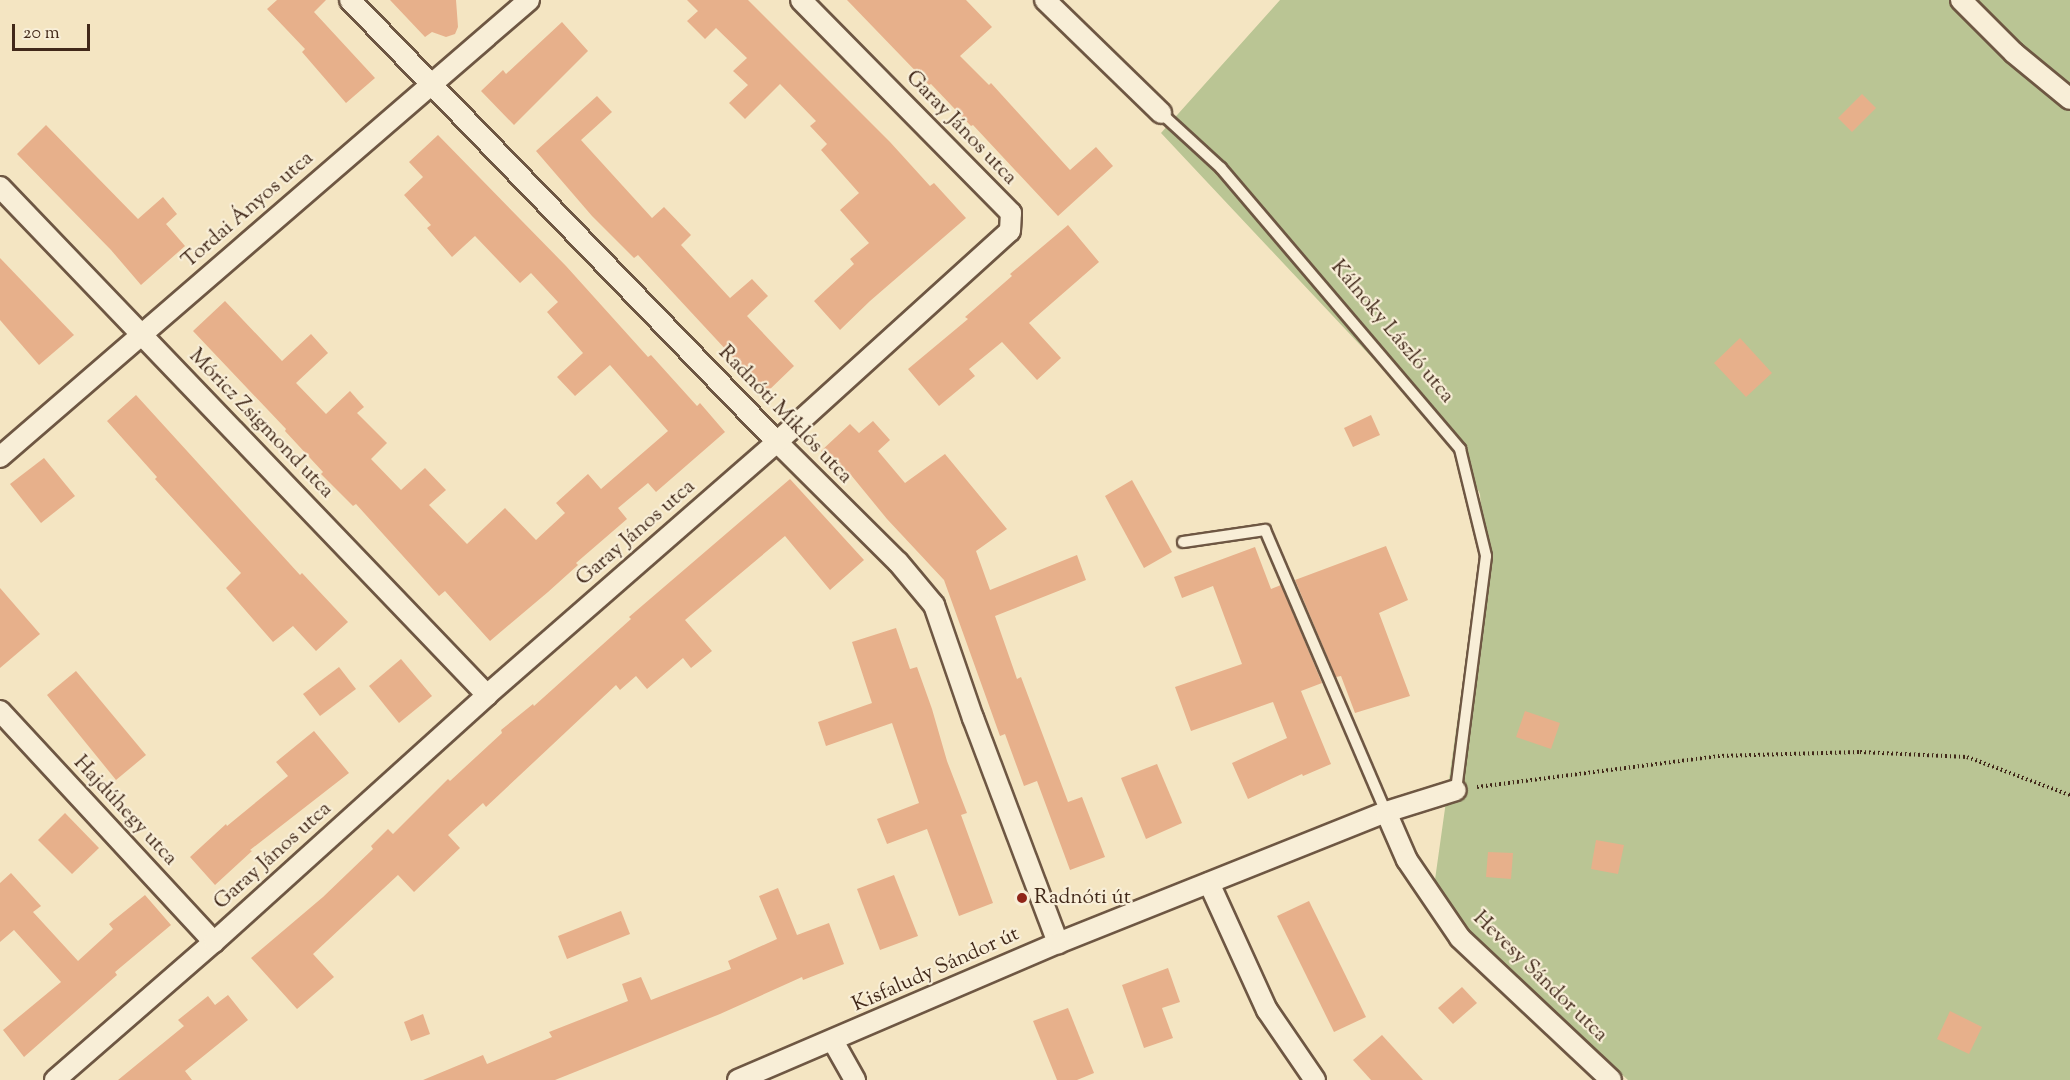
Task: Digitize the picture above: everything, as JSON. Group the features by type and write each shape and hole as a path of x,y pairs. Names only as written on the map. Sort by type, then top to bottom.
{"street":[{"name":"Radnóti Miklós utca","path":"350,0 777,442 898,562 934,605 973,718 1058,943"},
{"name":"Tordai Ányos utca","path":"0,457 430,83 529,0"},
{"name":"Garay János utca","path":"55,1080 214,942 487,695 777,442 1011,231 1011,213 801,0"},
{"name":"Kálnoky László utca","path":"1045,0 1161,113"},
{"path":"1961,0 2014,53 2070,99"},
{"name":"Móricz Zsigmond utca","path":"0,188 487,695"},
{"name":"Hajdúhegy utca","path":"0,711 214,942"},
{"name":"Kisfaludy Sándor út","path":"738,1080 1058,943 1386,812 1456,790"},
{"name":"Hevesy Sándor utca","path":"1386,812 1407,861 1460,938 1611,1080"},
{"path":"1209,884 1267,1010 1315,1080"},
{"path":"833,1041 855,1080"}],"lane":[{"name":"Kálnoky László utca","path":"1161,113 1221,168 1460,449 1486,556 1456,790"},
{"path":"1183,543 1265,530 1386,812"}],"path":[{"path":"1456,790 1718,756 1860,752 1967,757 2070,795"}],"green space":[{"path":"1280,0 2070,0 2070,1080 1628,1080 1432,901 1483,538 1480,494 1455,446 1161,133"}],"building":[{"path":"277,0 326,0 314,12 375,78 346,103 302,52 305,49 267,9"},
{"path":"390,0 456,0 458,27 455,34 446,37 432,32 425,37"},
{"path":"687,0 748,0 890,142 930,186 934,183 966,218 840,330 814,301 854,264 850,259 869,243 840,210 859,193 821,150 827,144 810,126 816,121 780,84 745,119 729,103 748,85 733,71 747,58 716,28 705,39 687,21 698,11"},
{"path":"847,0 966,0 992,27 960,56 989,85 991,83 1070,170 1096,147 1113,166 1058,216 973,125 971,126 931,84 929,85"},
{"path":"562,22 588,51 514,125 481,91 503,70 506,74"},
{"path":"1862,94 1876,108 1852,132 1838,118"},
{"path":"597,96 612,112 581,140 652,218 664,207 691,235 681,245 730,298 752,279 768,296 747,316 794,366 766,393 638,255 634,258 592,216 536,151"},
{"path":"46,125 138,219 163,197 177,214 166,224 185,246 141,285 111,250 17,154"},
{"path":"438,135 566,266 648,357 651,355 697,406 700,403 725,432 656,492 648,483 618,508 627,519 576,563 578,565 548,592 490,641 445,591 439,596 356,504 353,506 321,474 323,472 285,431 286,429 193,331 225,301 282,361 311,334 328,353 296,383 326,414 350,391 364,407 357,413 387,443 371,459 401,490 425,468 446,490 429,505 467,544 505,508 536,540 565,513 556,503 588,474 601,489 668,431 610,365 575,396 557,377 583,353 547,312 558,302 531,273 520,283 475,236 452,257 427,228 431,225 404,195 423,177 409,162"},
{"path":"1068,225 1099,262 1029,323 1061,358 1037,380 1002,342 969,369 975,376 939,406 908,369 968,319 965,317 1012,276 1010,274"},
{"path":"0,258 74,335 39,365 0,320"},
{"path":"1740,338 1772,373 1746,397 1714,363"},
{"path":"136,395 300,575 302,573 348,622 316,651 293,626 273,642 226,588 241,573 155,479 157,477 107,421"},
{"path":"1371,415 1380,435 1353,447 1344,428"},
{"path":"873,421 890,440 878,451 905,483 945,454 1007,529 976,551 990,590 1077,555 1086,580 995,616 1017,679 1021,677 1068,802 1082,797 1105,857 1070,870 1037,781 1024,786 1005,734 1000,736 944,580 887,519 851,475 846,479 821,451 850,424 859,433"},
{"path":"44,458 75,496 41,523 10,484"},
{"path":"790,479 864,560 830,590 785,536 685,620 712,651 691,668 683,658 647,689 636,676 620,690 616,685 486,807 483,803 448,835 460,848 414,892 398,875 313,954 334,977 297,1009 251,958 323,897 373,849 371,846 388,829 393,834 448,779 450,781 502,733 501,730 533,704 534,706 631,619 629,617"},
{"path":"1132,480 1172,552 1144,568 1105,496"},
{"path":"1386,546 1408,600 1379,613 1410,696 1355,713 1341,676 1336,677 1295,580"},
{"path":"1255,547 1271,589 1281,585 1322,683 1301,691 1331,764 1303,776 1302,774 1248,799 1232,763 1287,738 1273,702 1191,731 1175,687 1242,664 1213,586 1182,598 1174,577"},
{"path":"0,588 40,634 0,668"},
{"path":"896,628 910,669 917,667 932,709 947,761 967,813 961,815 993,903 959,916 927,829 887,844 877,819 919,803 892,723 826,746 818,722 872,703 852,642"},
{"path":"401,659 432,696 399,723 369,686"},
{"path":"339,667 356,689 320,716 303,694"},
{"path":"76,671 146,755 116,780 47,695"},
{"path":"1525,711 1560,723 1551,749 1516,737"},
{"path":"314,731 349,773 250,850 252,851 215,885 190,857 226,824 227,826 288,776 276,762"},
{"path":"1157,764 1182,823 1146,839 1121,778"},
{"path":"65,813 99,848 72,874 38,840"},
{"path":"1596,840 1624,845 1618,874 1591,869"},
{"path":"1488,852 1513,853 1511,879 1486,877"},
{"path":"11,873 41,906 33,912 78,961 113,929 109,924 145,895 171,925 115,972 117,975 24,1057 3,1030 61,982 14,930 0,942 0,883"},
{"path":"894,875 918,936 880,950 857,889"},
{"path":"778,888 797,935 829,923 844,964 803,980 802,977 720,1014 555,1080 423,1080 483,1055 487,1064 552,1037 549,1032 628,1001 622,984 641,977 651,1000 731,969 728,961 777,939 759,896"},
{"path":"1309,901 1366,1017 1334,1032 1277,916"},
{"path":"621,911 630,934 567,959 558,936"},
{"path":"1168,968 1180,1002 1162,1008 1173,1038 1144,1048 1122,985"},
{"path":"1462,987 1477,1003 1453,1024 1438,1008"},
{"path":"228,995 248,1020 185,1071 192,1080 118,1080 184,1026 178,1020 208,996 215,1005"},
{"path":"1068,1008 1094,1073 1077,1080 1057,1080 1033,1021"},
{"path":"1950,1011 1982,1027 1969,1054 1937,1039"},
{"path":"423,1014 430,1034 411,1041 404,1022"},
{"path":"1382,1035 1423,1080 1371,1080 1353,1060"}],"place":[{"name":"Radnóti út","path":"1022,898"}]}
